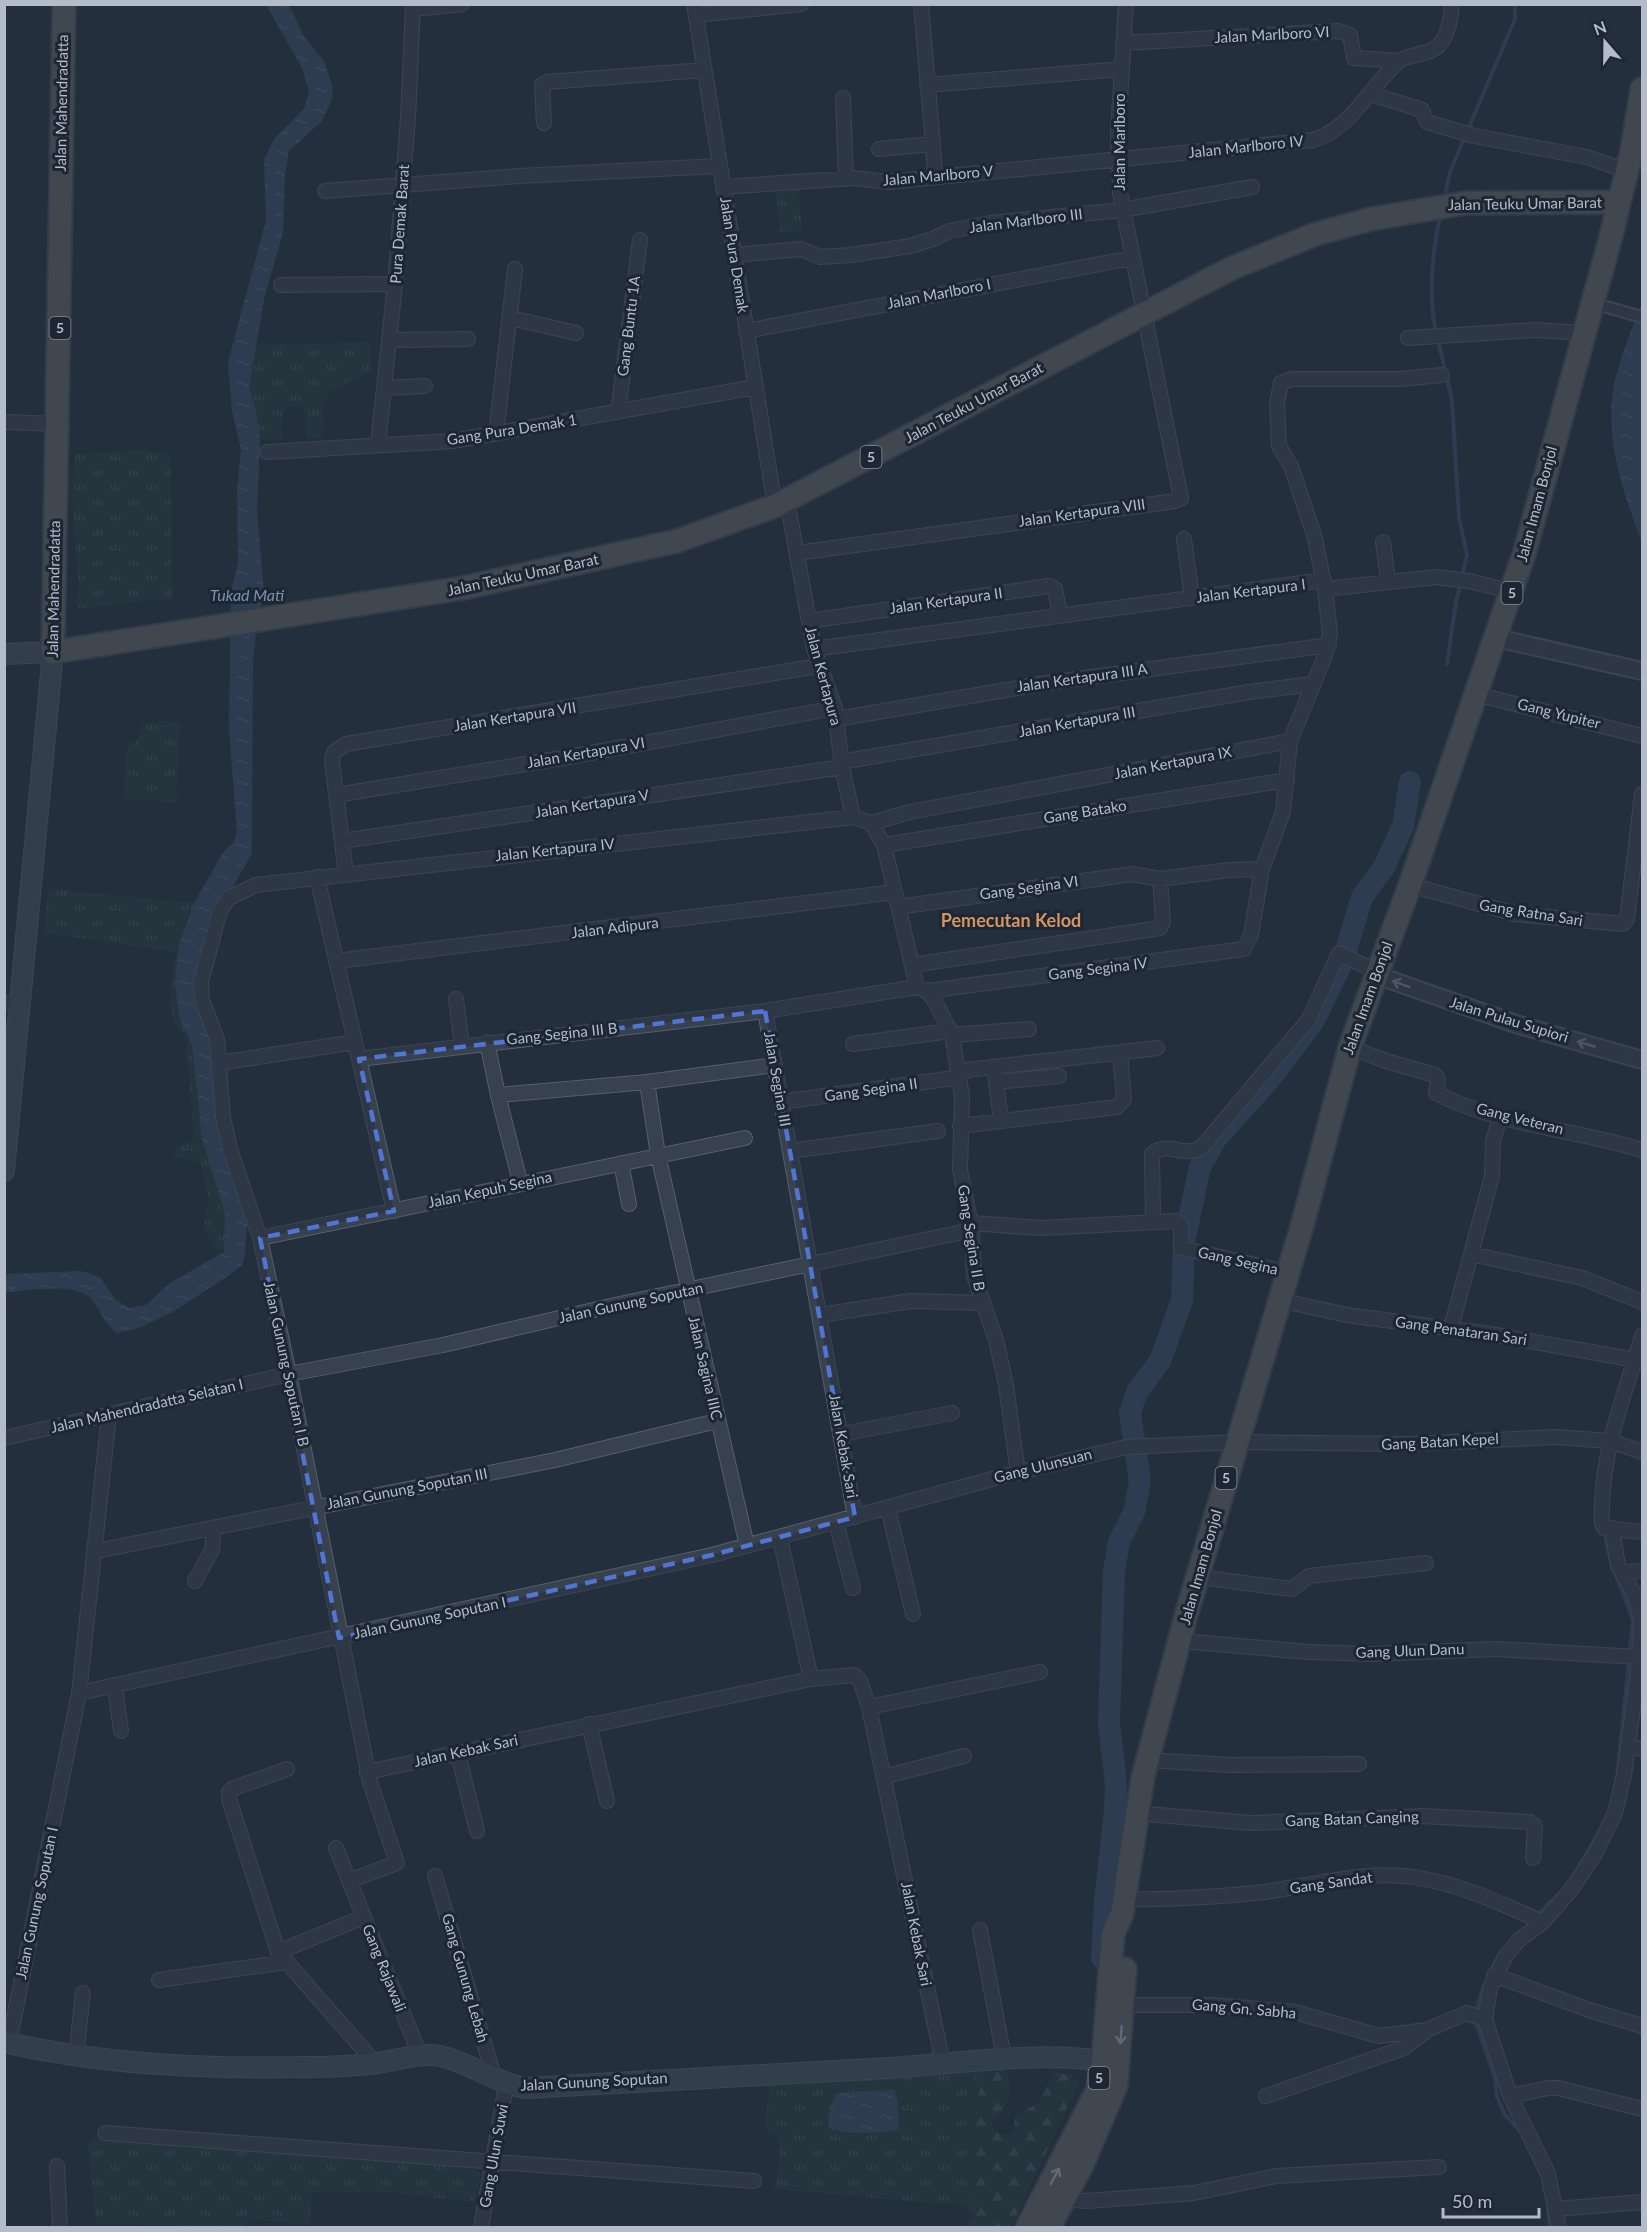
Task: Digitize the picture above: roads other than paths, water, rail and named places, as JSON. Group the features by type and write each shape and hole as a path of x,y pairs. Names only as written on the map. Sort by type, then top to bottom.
{"highway":[{"name":"Jalan Mahendradatta","path":"53,652 64,4"},
{"name":"Jalan Imam Bonjol","path":"1049,2228 1111,2101 1113,1934 1123,1907 1146,1760 1350,1047 1410,885 1513,592 1618,202 1636,157 1642,89"},
{"name":"Jalan Teuku Umar Barat","path":"53,652 463,588 677,541 781,503 1232,268 1293,242 1346,225 1423,208 1465,203 1618,202"},
{"name":"Jalan Imam Bonjol","path":"1027,2228 1088,2112 1111,2062 1123,2005 1126,1940 1123,1907"}],"main road":[{"name":"Jalan Teuku Umar Barat","path":"4,654 53,652"},
{"name":"Jalan Mahendradatta","path":"4,1171 13,1003 53,652"},
{"name":"Jalan Gunung Soputan","path":"7,2043 76,2057 126,2062 225,2066 309,2067 376,2064 420,2055 441,2056 501,2082 525,2088 943,2064 1004,2058 1067,2057 1111,2062"}],"street":[{"path":"413,7 462,4"},
{"path":"695,10 801,4"},
{"path":"921,4 935,176"},
{"name":"Jalan Marlboro","path":"1126,4 1117,158 1122,210 1143,314"},
{"path":"1400,61 1425,54 1441,44 1452,4"},
{"name":"Pura Demak Barat","path":"378,444 403,185 413,7"},
{"name":"Jalan Pura Demak","path":"695,10 755,387 781,503"},
{"name":"Jalan Marlboro VI","path":"1123,43 1339,31 1350,35 1353,58 1400,61"},
{"name":"Jalan Marlboro IV","path":"1117,158 1204,152 1313,140 1334,129 1371,94 1400,61"},
{"path":"927,85 1121,69"},
{"path":"544,123 542,85 547,82 704,70"},
{"path":"1371,94 1422,110 1427,122 1463,133 1557,150 1636,157"},
{"path":"843,98 846,179"},
{"path":"879,149 933,144"},
{"name":"Jalan Marlboro V","path":"723,187 846,179 881,182 1117,158"},
{"path":"325,191 719,166"},
{"name":"Jalan Marlboro III","path":"734,255 801,249 820,257 851,255 910,246 949,231 991,223 1122,210 1252,188"},
{"name":"Gang Buntu 1A","path":"618,412 640,240"},
{"name":"Jalan Marlboro I","path":"746,331 1132,258"},
{"path":"496,434 515,269"},
{"path":"280,285 395,284"},
{"path":"1592,303 1637,315"},
{"name":"Jalan Kertapura VIII","path":"797,553 1179,499 1181,495 1143,314"},
{"path":"511,318 576,333"},
{"path":"1408,338 1439,334 1547,330 1584,333"},
{"path":"389,340 468,339"},
{"name":"Jalan Kertapura I","path":"814,649 1191,598 1325,584 1312,526 1291,466 1279,446 1277,403 1281,383 1292,379 1400,379 1442,375"},
{"path":"384,388 425,386"},
{"name":"Gang Pura Demak 1","path":"267,452 453,441 755,387"},
{"path":"4,422 58,424"},
{"name":"Jalan Kertapura","path":"781,503 797,553 818,666 836,714 842,764 853,817"},
{"path":"1184,539 1191,598"},
{"path":"1383,542 1388,580"},
{"path":"1262,869 1283,812 1290,741 1329,645 1325,584 1419,577 1469,581 1513,592"},
{"name":"Jalan Kertapura II","path":"809,621 1049,586 1055,589 1060,615"},
{"path":"1496,638 1642,671"},
{"name":"Jalan Kertapura III A","path":"836,714 1329,645"},
{"name":"Jalan Kertapura VII","path":"346,874 332,761 334,752 346,744 818,666"},
{"name":"Jalan Kertapura III","path":"842,764 1249,692 1312,684"},
{"name":"Gang Yupiter","path":"1476,694 1642,735"},
{"name":"Jalan Kertapura VI","path":"336,795 836,714"},
{"name":"Jalan Kertapura IX","path":"871,823 910,812 1290,741"},
{"name":"Jalan Kertapura V","path":"342,841 842,764"},
{"name":"Gang Batako","path":"884,845 1287,780"},
{"name":"Gang Ratna Sari","path":"1410,885 1478,906 1516,914 1619,924 1627,919 1642,794"},
{"path":"853,817 871,823"},
{"name":"Jalan Kertapura IV","path":"256,885 853,817"},
{"name":"Gang Segina II B","path":"871,823 884,845 912,965 922,989 940,1009 951,1033 960,1074 963,1107 960,1126 960,1170 972,1226 973,1265 982,1303 996,1340 1006,1385 1018,1473"},
{"name":"Gang Segina VI","path":"898,907 1110,876 1137,874 1160,879 1229,870 1262,869"},
{"name":"Gang Segina IV","path":"922,989 1238,951 1249,944 1262,869"},
{"path":"317,877 394,1211"},
{"path":"912,965 1160,927 1163,922 1160,879"},
{"name":"Jalan Gunung Soputan I B","path":"256,885 230,898 220,911 201,982 202,1000 217,1039 223,1117 228,1139 260,1238 367,1772 397,1863 349,1881"},
{"name":"Jalan Adipura","path":"336,961 894,892"},
{"path":"1153,1222 1152,1154 1162,1148 1191,1152 1202,1147 1309,1019 1339,953 1377,974"},
{"name":"Jalan Pulau Supiori","path":"1377,974 1519,1025 1642,1060"},
{"name":"Jalan Segina III","path":"811,1263 765,1011 922,989"},
{"path":"456,999 462,1046"},
{"name":"Gang Segina III B","path":"359,1059 765,1011"},
{"path":"853,1044 951,1033 1029,1029"},
{"path":"219,1063 355,1042"},
{"path":"488,1042 498,1095 520,1182"},
{"name":"Gang Veteran","path":"1350,1047 1386,1061 1435,1075 1438,1079 1436,1093 1500,1117 1642,1150"},
{"path":"995,1075 1157,1048"},
{"path":"960,1126 1117,1107 1124,1099 1120,1053"},
{"path":"498,1095 647,1082 775,1065"},
{"name":"Gang Segina II","path":"781,1102 960,1074 995,1075"},
{"path":"995,1075 1059,1076"},
{"path":"995,1075 1001,1120"},
{"name":"Jalan Sagina IIIC","path":"647,1082 658,1155 687,1291 747,1546"},
{"path":"1451,1328 1493,1172 1492,1150 1500,1117"},
{"path":"790,1151 938,1131"},
{"name":"Jalan Kepuh Segina","path":"260,1238 394,1211 520,1182 745,1138"},
{"path":"621,1163 629,1204"},
{"name":"Jalan Gunung Soputan","path":"289,1374 443,1345 972,1226 1041,1228 1100,1227 1153,1222 1180,1223 1185,1249"},
{"name":"Gang Segina","path":"1185,1249 1287,1272"},
{"path":"1471,1254 1582,1278 1642,1302"},
{"name":"Jalan Kebak Sari","path":"780,1538 855,1517 811,1263"},
{"name":"Gang Penataran Sari","path":"1279,1300 1347,1315 1451,1328 1639,1360"},
{"path":"820,1315 910,1301 982,1303"},
{"path":"1559,2228 1548,2174 1510,2096 1483,2019 1494,1976 1537,1919 1581,1876 1610,1825 1624,1775 1628,1746 1632,1657 1641,1625 1638,1594 1618,1566 1608,1528 1602,1481 1639,1360 1642,1336"},
{"name":"Jalan Mahendradatta Selatan I","path":"4,1438 289,1374"},
{"path":"842,1434 952,1413"},
{"name":"Jalan Gunung Soputan I","path":"7,2043 79,1693 109,1415"},
{"name":"Jalan Gunung Soputan III","path":"96,1551 214,1530 314,1507 555,1460 717,1421"},
{"name":"Gang Batan Kepel","path":"1236,1442 1406,1444 1556,1437 1613,1442 1642,1452"},
{"name":"Gang Ulunsuan","path":"855,1517 1018,1473 1126,1447 1236,1442"},
{"path":"888,1508 913,1614"},
{"path":"836,1522 853,1588"},
{"path":"1608,1528 1642,1532"},
{"path":"195,1581 212,1550 214,1530"},
{"path":"780,1538 811,1679"},
{"name":"Jalan Gunung Soputan I","path":"79,1693 339,1638 780,1538"},
{"path":"1198,1577 1292,1589 1309,1576 1426,1563"},
{"path":"1624,1572 1642,1571"},
{"name":"Gang Ulun Danu","path":"1180,1641 1309,1652 1371,1654 1495,1649 1632,1657"},
{"path":"869,1707 1040,1672"},
{"name":"Jalan Kebak Sari","path":"367,1772 811,1679 854,1675 860,1681 869,1707 943,2064"},
{"path":"115,1686 121,1731"},
{"path":"589,1724 607,1801"},
{"path":"1628,1746 1642,1749"},
{"path":"458,1754 477,1832"},
{"path":"883,1777 964,1756"},
{"path":"1146,1760 1221,1765 1359,1764"},
{"path":"287,1769 229,1792 282,1957 376,2064"},
{"name":"Gang Batan Canging","path":"1136,1813 1251,1823 1423,1816 1530,1822 1535,1826 1533,1858"},
{"name":"Gang Rajawali","path":"336,1848 420,2055"},
{"name":"Gang Sandat","path":"1123,1907 1154,1900 1263,1892 1392,1875 1418,1878 1470,1890 1537,1919"},
{"name":"Gang Gunung Lebah","path":"435,1876 501,2082"},
{"path":"159,1980 282,1957 364,1917"},
{"path":"980,1930 1004,2058"},
{"path":"1494,1976 1589,2010 1642,2026"},
{"path":"76,2057 83,1993"},
{"name":"Gang Gn. Sabha","path":"1123,2005 1212,2005 1295,2012 1379,2036 1427,2030 1466,2013 1483,2019"},
{"path":"1266,2096 1404,2048 1427,2030"},
{"name":"Gang Ulun Suwi","path":"481,2228 492,2161 501,2082"},
{"path":"1510,2096 1558,2088 1642,2109"},
{"path":"105,2133 754,2181"},
{"path":"57,2166 60,2228"},
{"path":"1064,2199 1087,2201 1194,2193 1276,2176 1439,2167"},
{"path":"1556,2209 1642,2202"}],"water":[{"name":"Tukad Mati","path":"266,5 289,5 305,38 324,61 333,88 332,99 322,121 289,151 285,174 283,233 264,299 249,387 256,410 260,440 257,510 264,592 256,631 253,663 252,853 233,887 211,914 193,989 196,1004 210,1039 220,1120 247,1225 245,1254 242,1265 230,1275 171,1313 139,1328 117,1333 91,1299 84,1294 75,1290 51,1288 5,1293 5,1274 81,1271 100,1277 115,1299 129,1308 146,1305 170,1283 224,1252 225,1214 202,1139 192,1046 178,1014 175,981 178,948 194,903 223,852 233,843 237,832 229,730 231,592 238,562 237,490 241,450 232,411 228,362 266,220 264,159 275,138 304,109 309,92 303,70"},
{"path":"1642,302 1642,542 1622,485 1611,425 1614,385 1626,343"},
{"path":"894,2090 898,2101 899,2129 884,2132 851,2132 828,2126 829,2109 837,2093"}],"waterway":[{"path":"1444,200 1450,172 1515,19 1515,4"},
{"path":"1436,333 1432,304 1432,274 1440,216"},
{"path":"1438,340 1452,400 1459,517 1467,555 1456,602 1447,664"},
{"path":"1102,1958 1116,1784 1109,1723 1114,1571 1119,1542 1134,1512 1140,1481 1130,1413 1137,1392 1160,1361 1182,1300 1184,1242 1200,1167 1215,1140 1269,1080 1313,1022 1343,961 1362,897 1384,867 1403,826 1410,782"},
{"path":"1605,1532 1613,1566 1633,1621 1617,1779"},
{"path":"1579,1866 1595,1839"},
{"path":"1537,1916 1559,1894"},
{"path":"1491,1971 1500,1954"},
{"path":"1475,2013 1484,1986"},
{"path":"1475,2020 1495,2078 1497,2097 1505,2115 1522,2133"},
{"path":"1548,2209 1550,2228"}],"district":[{"name":"Pemecutan Kelod","path":"1011,921"}]}
